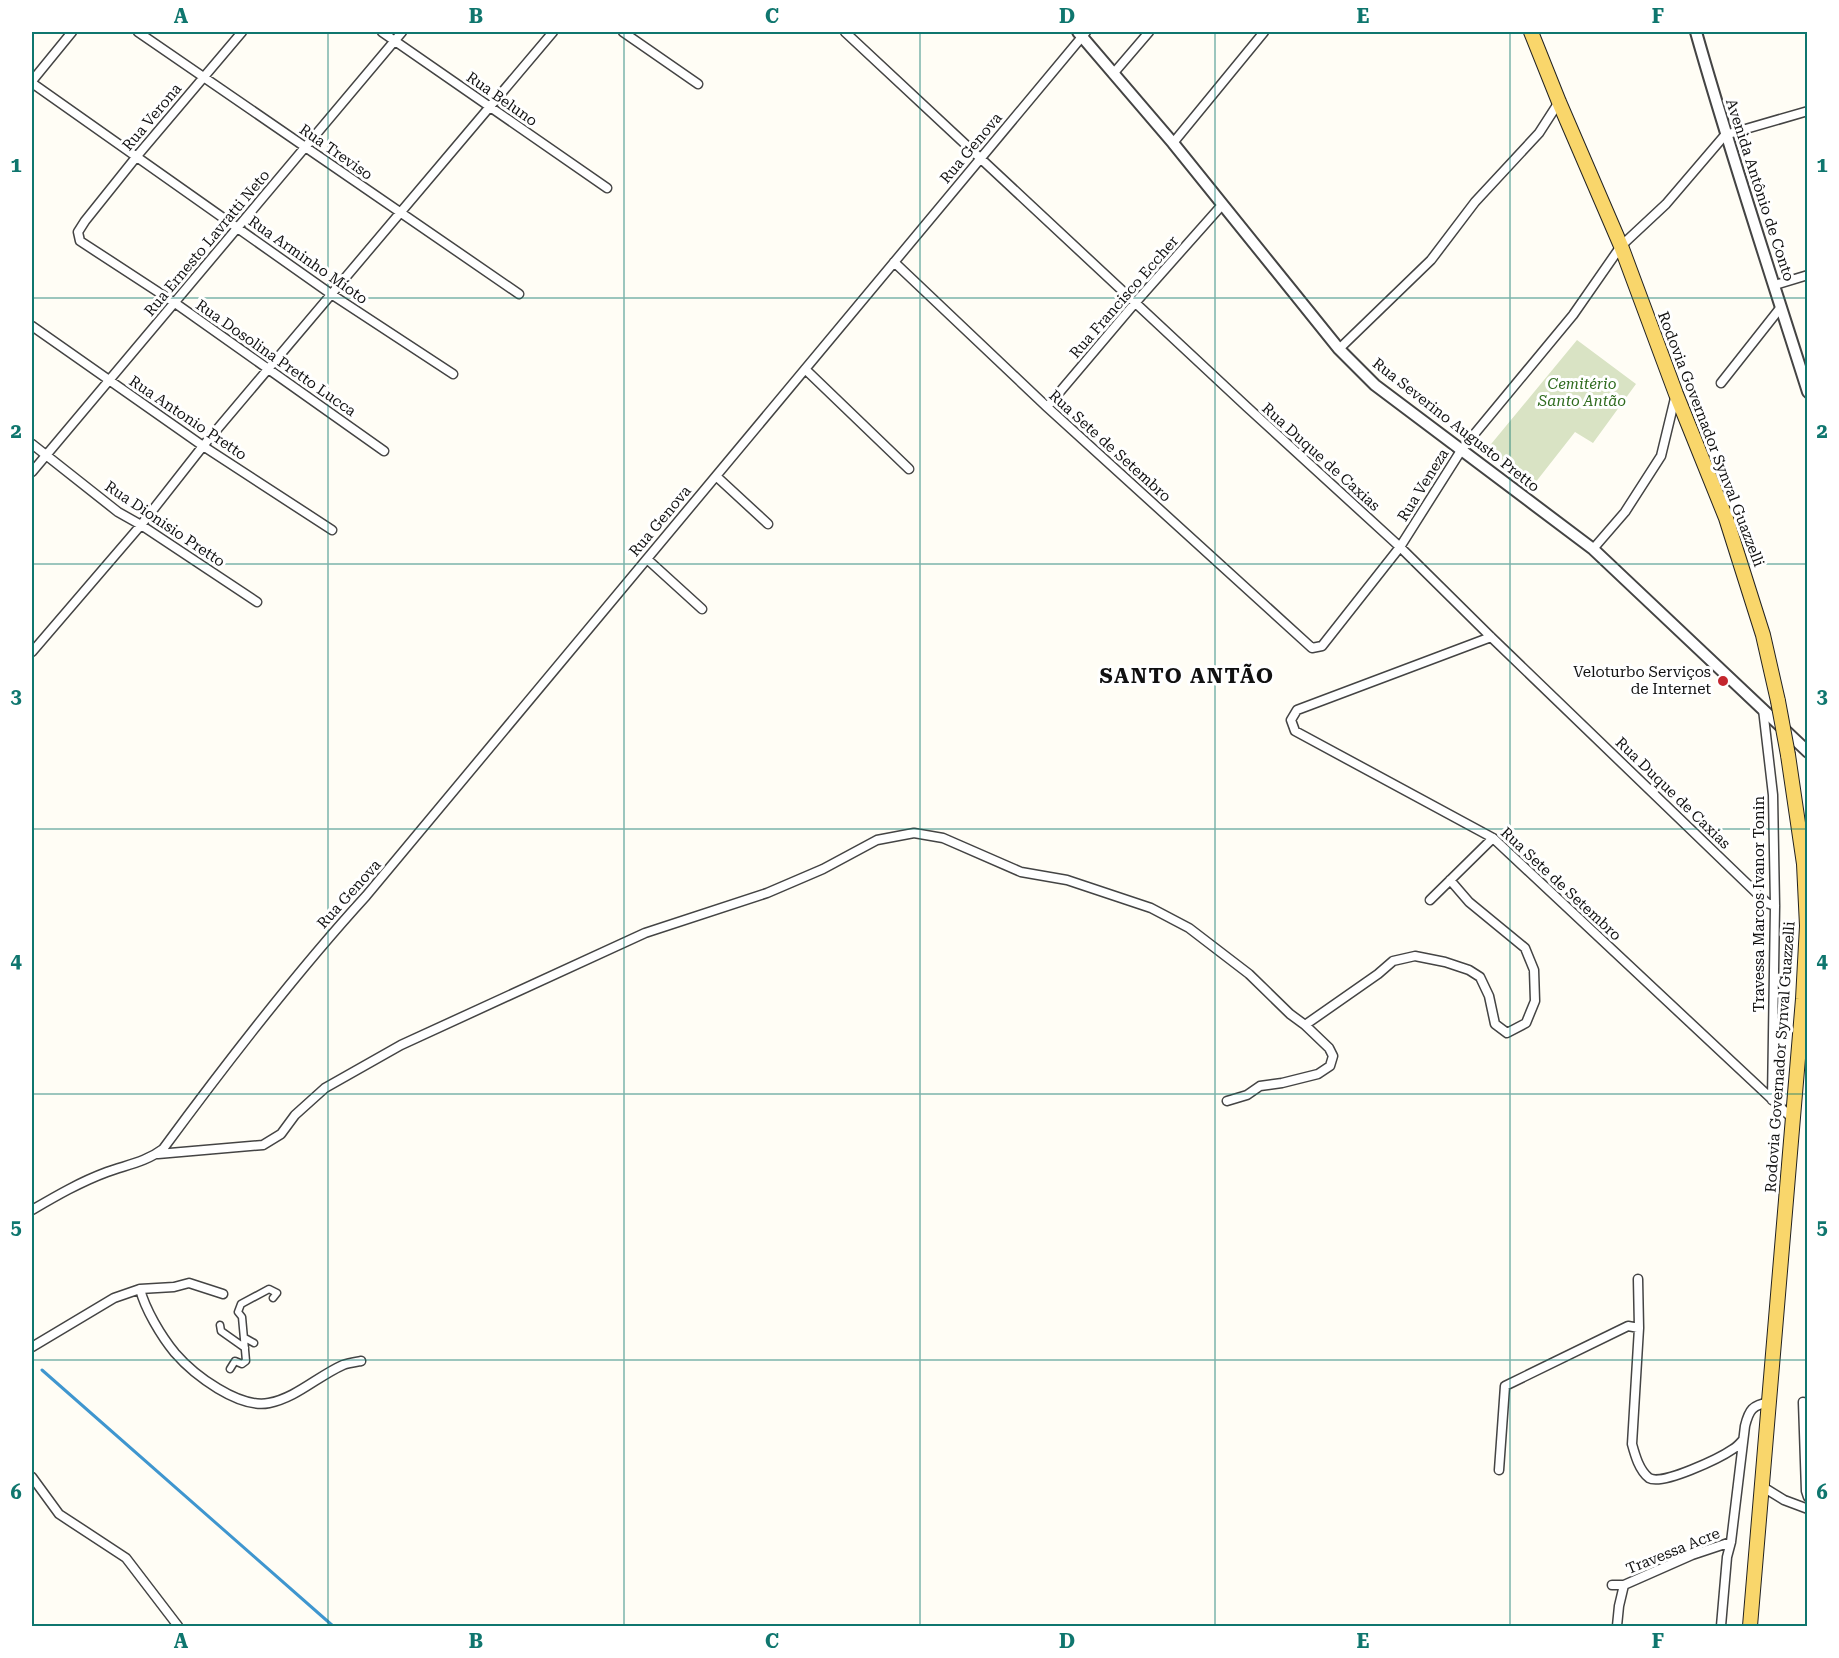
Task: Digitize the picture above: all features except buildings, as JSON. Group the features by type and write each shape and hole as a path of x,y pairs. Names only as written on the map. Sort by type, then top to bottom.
{"main road":[{"name":"Rodovia Governador Synval Guazzelli","path":"1531,32 1621,246 1676,394 1726,518 1763,635 1778,701 1804,864 1807,926 1750,1626"}],"street":[{"path":"32,82 72,32"},
{"name":"Rua Treviso","path":"138,32 519,294"},
{"name":"Rua Verona","path":"86,221 137,156 242,32"},
{"name":"Rua Beluno","path":"382,32 607,188"},
{"name":"Rua Ernesto Lavratti Neto","path":"32,472 402,32"},
{"path":"32,652 553,32"},
{"path":"623,32 699,84"},
{"name":"Rua Duque de Caxias","path":"845,32 1400,547 1767,903 1775,906"},
{"path":"1113,74 1149,32"},
{"path":"1173,143 1264,32"},
{"name":"Avenida Antônio de Conto","path":"1696,32 1725,135 1808,392"},
{"name":"Rua Genova","path":"156,1154 163,1149 317,949 366,897 981,158 1082,33"},
{"name":"Rua Severino Augusto Pretto","path":"1082,33 1113,74 1173,143 1339,349 1375,385 1593,549 1808,752"},
{"name":"Rua Arminho Mioto","path":"32,82 331,294 453,374"},
{"path":"1339,349 1431,260 1475,202 1539,133 1559,102"},
{"path":"1725,135 1808,111"},
{"name":"Rua Veneza","path":"1312,648 1322,646 1400,547 1462,449 1573,315 1621,246 1666,204 1725,135"},
{"name":"Rua Francisco Eccher","path":"1047,407 1222,205"},
{"name":"Rua Dosolina Pretto Lucca","path":"86,221 78,232 80,241 175,303 384,451"},
{"name":"Rua Sete de Setembro","path":"894,262 1047,407 1312,648"},
{"path":"1775,285 1808,275"},
{"path":"1721,383 1781,307"},
{"name":"Rua Antonio Pretto","path":"32,326 203,446 332,530"},
{"path":"805,369 909,470"},
{"path":"1593,549 1625,512 1661,456 1676,394"},
{"name":"Rua Dionisio Pretto","path":"32,444 118,512 257,602"},
{"path":"716,476 768,524"},
{"path":"647,559 702,609"},
{"name":"Rua Sete de Setembro","path":"1491,637 1298,710 1292,720 1295,731 1493,838 1793,1119"},
{"name":"Travessa Marcos Ivanor Tonin","path":"1762,709 1773,795 1775,906 1772,1100"},
{"path":"32,1210 77,1185 156,1154 263,1145 281,1134 295,1115 325,1088 401,1045 645,933 767,893 823,869 877,840 914,833 943,838 1022,872 1067,880 1151,908 1189,928 1249,974 1329,1048 1333,1056 1330,1066 1318,1074 1260,1086 1247,1095 1227,1101"},
{"path":"1430,900 1493,838"},
{"path":"1305,1025 1393,961 1415,956 1445,962 1469,970 1480,977 1489,996 1495,1024 1507,1033 1526,1023 1535,1001 1534,970 1525,948 1469,902 1450,880"},
{"path":"1638,1279 1639,1328 1632,1444 1636,1460 1645,1474 1650,1479 1656,1480 1676,1476 1733,1449 1743,1440"},
{"path":"32,1347 114,1298 140,1288 174,1287 189,1282 223,1294"},
{"path":"140,1288 144,1305 173,1351 184,1363 230,1396 248,1402 267,1404 281,1400 343,1365 361,1361"},
{"path":"230,1369 235,1361 242,1364 246,1361 242,1317 237,1305 269,1289 277,1293 273,1298"},
{"path":"220,1325 221,1331 244,1344 254,1343"},
{"path":"1499,1470 1505,1386 1628,1326 1639,1328"},
{"path":"1721,1626 1727,1557 1749,1412 1758,1403 1770,1402"},
{"path":"1803,1402 1808,1497"},
{"path":"32,1477 59,1514 126,1558 177,1626"},
{"path":"1762,1487 1784,1500 1808,1509"},
{"name":"Travessa Acre","path":"1612,1585 1624,1585 1692,1555 1731,1542"},
{"name":"Travessa Acre","path":"1617,1626 1624,1585"}],"green space":[{"name":"Cemitério Santo Antão","path":"1577,340 1636,384 1593,443 1575,432 1535,483 1487,449"}],"waterway":[{"path":"42,1370 333,1626"}],"place":[{"name":"Veloturbo Serviços de Internet","path":"1723,681"}],"district":[{"name":"SANTO ANTÃO","path":"1187,676"}]}
